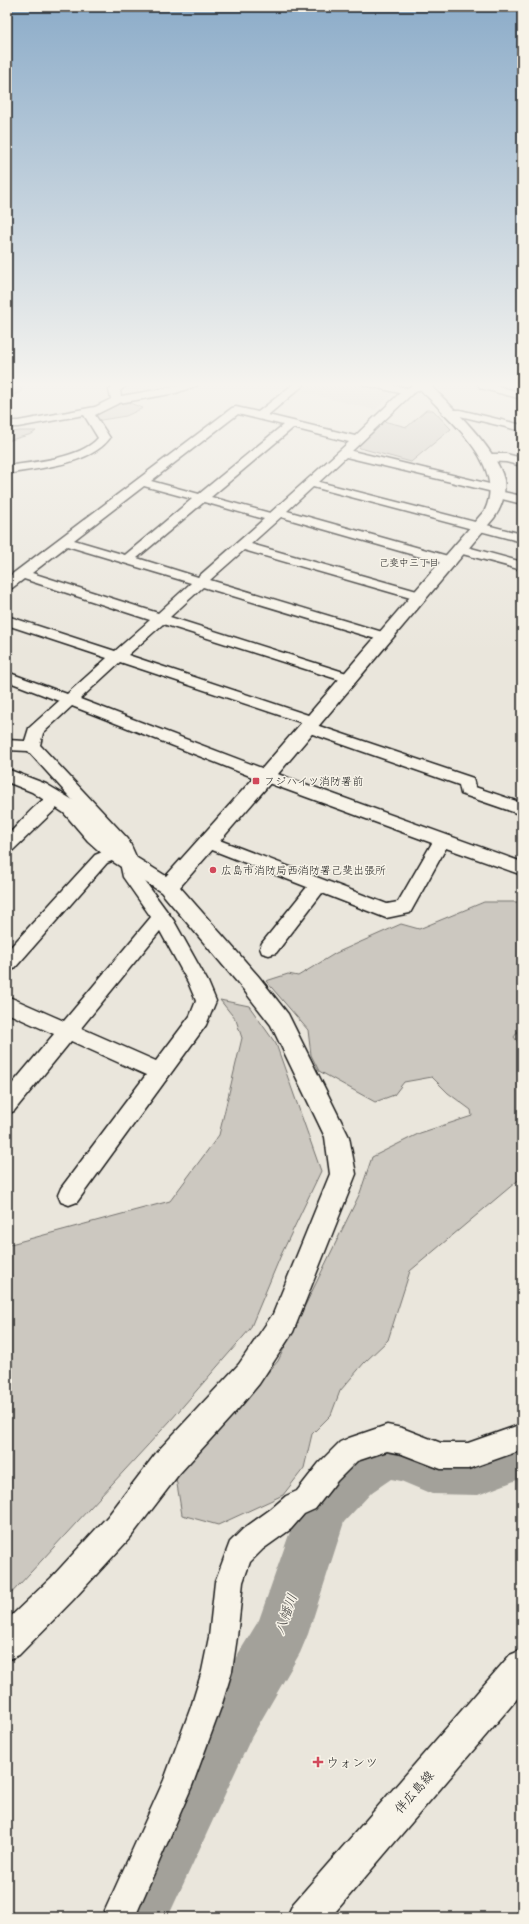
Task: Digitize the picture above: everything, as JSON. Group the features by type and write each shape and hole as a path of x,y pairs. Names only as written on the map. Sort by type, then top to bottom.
{"street":[{"path":"7,585 154,473"},
{"path":"128,559 231,473"},
{"path":"32,746 35,731 322,473"},
{"path":"422,473 498,492 522,500"},
{"path":"168,887 266,776 348,678 479,527 496,504 498,492 494,473"},
{"path":"142,482 200,498 455,555 522,566"},
{"path":"310,483 522,538"},
{"path":"65,540 384,637"},
{"path":"241,545 419,596"},
{"path":"22,574 348,678"},
{"path":"7,620 117,656 310,724 466,782 467,790 522,809"},
{"path":"7,676 266,776 522,869"},
{"path":"7,745 32,746 122,844 122,857 132,876 161,917 198,982 206,1001 200,1019 69,1195"},
{"path":"7,774 39,788 71,808 95,836 122,857 168,887 251,983 280,1020 337,1137 343,1174 283,1323 257,1363 229,1398 168,1463 119,1527 62,1590 7,1643"},
{"path":"7,846 56,799"},
{"path":"208,842 386,911 404,908 442,840"},
{"path":"7,964 101,859 122,857"},
{"path":"269,948 319,885"},
{"path":"7,1105 161,917"},
{"path":"7,1004 160,1072"},
{"path":"118,1917 177,1786 206,1707 217,1671 223,1637 229,1582 240,1552 253,1540 282,1519 295,1505 306,1500 328,1472 349,1451 387,1438 402,1441 442,1456 468,1456 522,1437"},
{"name":"伴広島線","path":"306,1917 522,1667"}],"shaded area":[{"path":"484,902 522,902 522,1026 514,1037 522,1048 522,1177 410,1271 388,1340 364,1363 340,1391 331,1415 312,1434 304,1468 283,1495 218,1525 182,1515 176,1478 278,1361 360,1193 372,1157 420,1133 472,1116 471,1110 448,1093 432,1077 404,1082 394,1095 375,1102 319,1071 311,1055 308,1030 266,981 288,974 298,976 336,953 401,924 419,929"},
{"path":"220,1000 249,1006 276,1044 321,1171 281,1255 250,1329 171,1420 7,1598 7,1245 170,1201 219,1135 242,1038 236,1020"}],"waterway":[{"name":"八幡川","path":"136,1917 231,1718 281,1634 323,1507 354,1474 386,1454 402,1456 432,1469 478,1470 489,1467 513,1454 522,1453"}],"place":[{"name":"フジハイツ消防署前","path":"256,781"},
{"name":"広島市消防局西消防署己斐出張所","path":"213,870"},
{"name":"ウォンツ","path":"318,1762"}],"district":[{"name":"己斐中三丁目","path":"409,563"}]}
